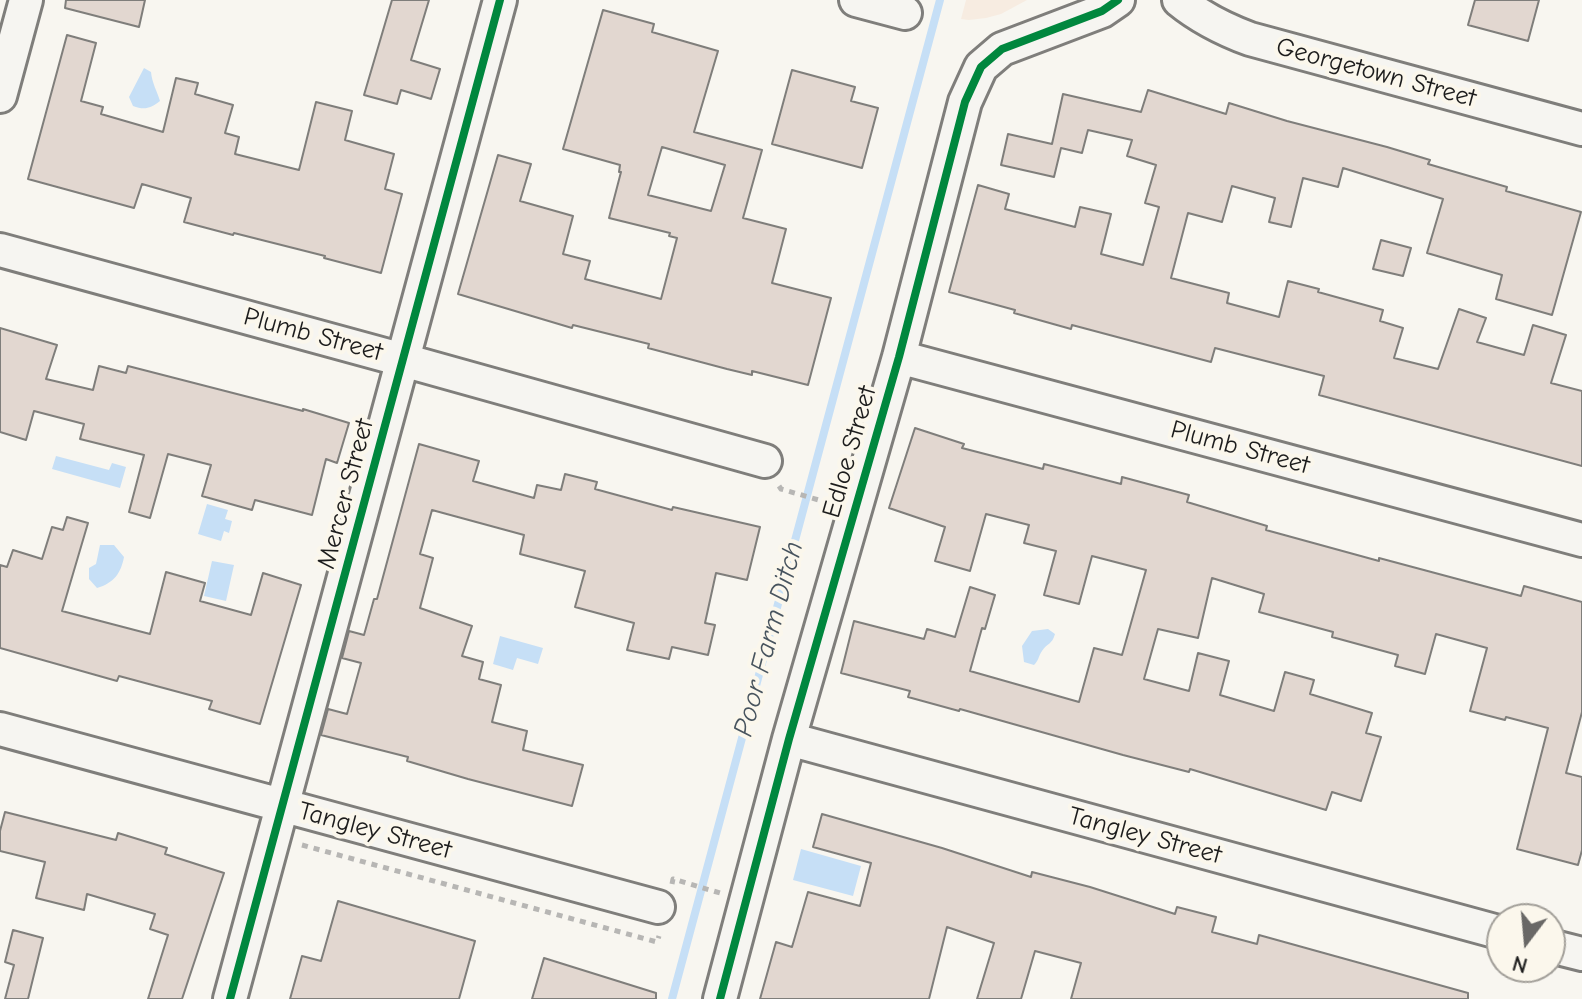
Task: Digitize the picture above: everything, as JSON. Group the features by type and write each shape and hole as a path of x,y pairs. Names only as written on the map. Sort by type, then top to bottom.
{"street":[{"path":"0,96 26,0"},
{"name":"Mercer Street","path":"230,999 500,0"},
{"path":"856,0 905,13"},
{"name":"Edloe Street","path":"720,999 789,739 899,357 965,102 981,67 1002,49 1102,11 1118,0"},
{"name":"Georgetown Street","path":"1179,0 1215,26 1250,39 1582,129"},
{"name":"Plumb Street","path":"0,250 765,461"},
{"name":"Plumb Street","path":"899,357 1582,540"},
{"name":"Tangley Street","path":"0,729 282,806 665,893"},
{"name":"Tangley Street","path":"789,739 1486,929"}],"path":[{"path":"792,492 823,501"},
{"path":"665,893 681,881 715,891"}],"shaded area":[{"path":"966,0 1027,0 1001,14 969,20 961,19"}],"water":[{"path":"144,68 151,72 160,101 144,108 133,106 129,97"},
{"path":"56,456 109,470 112,463 126,467 120,488 52,469"},
{"path":"207,504 228,510 225,519 232,521 229,533 224,531 221,541 198,534"},
{"path":"100,545 114,545 124,557 116,577 97,588 89,579 89,568 96,564"},
{"path":"212,561 234,565 226,601 204,596"},
{"path":"1048,629 1055,634 1037,662 1034,665 1024,662 1022,646 1032,631"},
{"path":"500,636 543,648 538,664 517,658 513,670 493,664"},
{"path":"801,849 861,866 853,896 793,880"}],"building":[{"path":"66,0 145,0 139,27 65,8"},
{"path":"392,0 429,0 411,60 440,69 431,99 401,90 397,104 364,95"},
{"path":"1475,0 1539,0 1528,41 1468,25"},
{"path":"603,10 654,24 652,32 718,51 694,132 762,150 743,218 786,229 772,283 831,298 808,385 752,371 752,375 727,369 648,348 649,344 573,325 572,328 458,294 498,155 531,164 520,201 573,216 563,254 590,261 585,279 661,299 677,238 669,236 670,233 609,218 621,172 620,165 563,149","holes":["662,147 725,165 711,211 648,195"]},
{"path":"67,35 96,43 81,101 103,107 101,114 163,132 176,78 198,83 195,94 233,105 225,133 239,137 235,154 299,170 316,102 352,111 345,140 394,154 385,189 402,194 381,273 325,256 184,222 191,198 142,184 134,208 28,179"},
{"path":"792,70 855,87 851,101 878,108 862,168 772,144"},
{"path":"1148,90 1226,114 1229,103 1387,147 1430,160 1428,164 1507,187 1506,191 1581,212 1552,315 1496,299 1502,275 1427,253 1443,199 1343,168 1338,187 1303,178 1291,227 1269,222 1275,198 1232,186 1222,222 1188,213 1171,278 1229,293 1227,303 1279,317 1288,281 1383,310 1380,321 1403,328 1394,358 1438,369 1459,309 1486,318 1477,342 1524,355 1533,325 1566,335 1551,383 1582,391 1582,466 1319,395 1324,376 1215,348 1211,362 1072,325 1071,329 949,292 978,185 1009,194 1005,209 1075,227 1080,207 1111,214 1101,254 1143,265 1159,207 1145,203 1156,165 1127,156 1132,140 1088,130 1082,153 1061,148 1054,177 1001,165 1008,134 1052,144 1063,94 1141,112"},
{"path":"1381,240 1411,248 1403,276 1373,269"},
{"path":"0,328 57,345 46,379 93,390 99,366 126,373 128,366 349,423 337,463 326,459 312,515 255,500 252,510 202,496 211,465 168,454 150,518 129,512 144,455 80,439 84,424 34,411 26,440 0,432"},
{"path":"915,428 964,444 962,448 1043,469 1044,464 1121,484 1122,477 1189,495 1187,502 1267,526 1266,530 1379,561 1379,558 1521,596 1524,586 1582,602 1582,712 1566,773 1582,777 1582,850 1578,865 1517,849 1548,728 1470,711 1487,648 1436,634 1425,674 1395,666 1398,655 1332,637 1333,632 1259,612 1264,594 1212,578 1198,638 1158,629 1144,679 1189,691 1198,653 1229,661 1220,695 1274,711 1285,672 1314,680 1310,694 1372,713 1366,733 1381,737 1361,801 1332,792 1326,810 1190,769 1189,772 908,697 910,691 841,673 854,621 924,639 927,629 955,637 970,587 995,595 970,671 1079,702 1094,648 1122,655 1146,570 1092,556 1079,604 1044,595 1056,551 1024,543 1029,525 986,514 970,571 935,561 945,527 889,508"},
{"path":"419,444 479,461 473,481 534,498 537,485 561,490 565,474 597,482 595,489 672,510 673,507 760,527 747,580 716,573 705,623 715,625 708,655 672,647 669,659 627,650 634,623 575,607 585,571 520,554 524,535 432,510 420,554 433,558 420,608 472,626 462,656 483,662 479,679 501,685 492,722 527,731 523,750 583,765 572,806 407,761 408,757 321,735 328,709 347,714 361,663 342,658 349,631 364,635 374,599 377,599"},
{"path":"67,517 88,523 62,611 150,634 166,572 205,583 200,601 251,615 263,573 301,585 260,724 209,709 212,701 119,676 117,681 0,648 0,565 7,567 13,550 42,559 52,527 63,530"},
{"path":"5,812 116,840 118,833 167,848 165,854 224,873 182,999 148,999 168,935 150,929 155,914 87,894 84,910 36,898 45,862 0,851 0,831"},
{"path":"822,814 1031,877 1032,872 1175,914 1177,907 1216,917 1212,932 1257,944 1259,935 1468,993 1468,999 1071,999 1081,963 1035,951 1021,999 977,999 994,943 947,927 929,999 760,999 776,942 792,947 808,892 860,906 871,863 813,847"},
{"path":"338,901 475,941 459,999 290,999 302,956 321,961"},
{"path":"13,930 43,938 28,999 5,999 14,965 5,962"},
{"path":"544,958 656,993 656,999 532,999"}],"waterway":[{"name":"Poor Farm Ditch","path":"672,999 940,0"}],"cycle path":[{"path":"230,999 500,0"},
{"path":"720,999 789,739 899,357 965,102 981,67 1002,49 1102,11 1118,0"}]}
